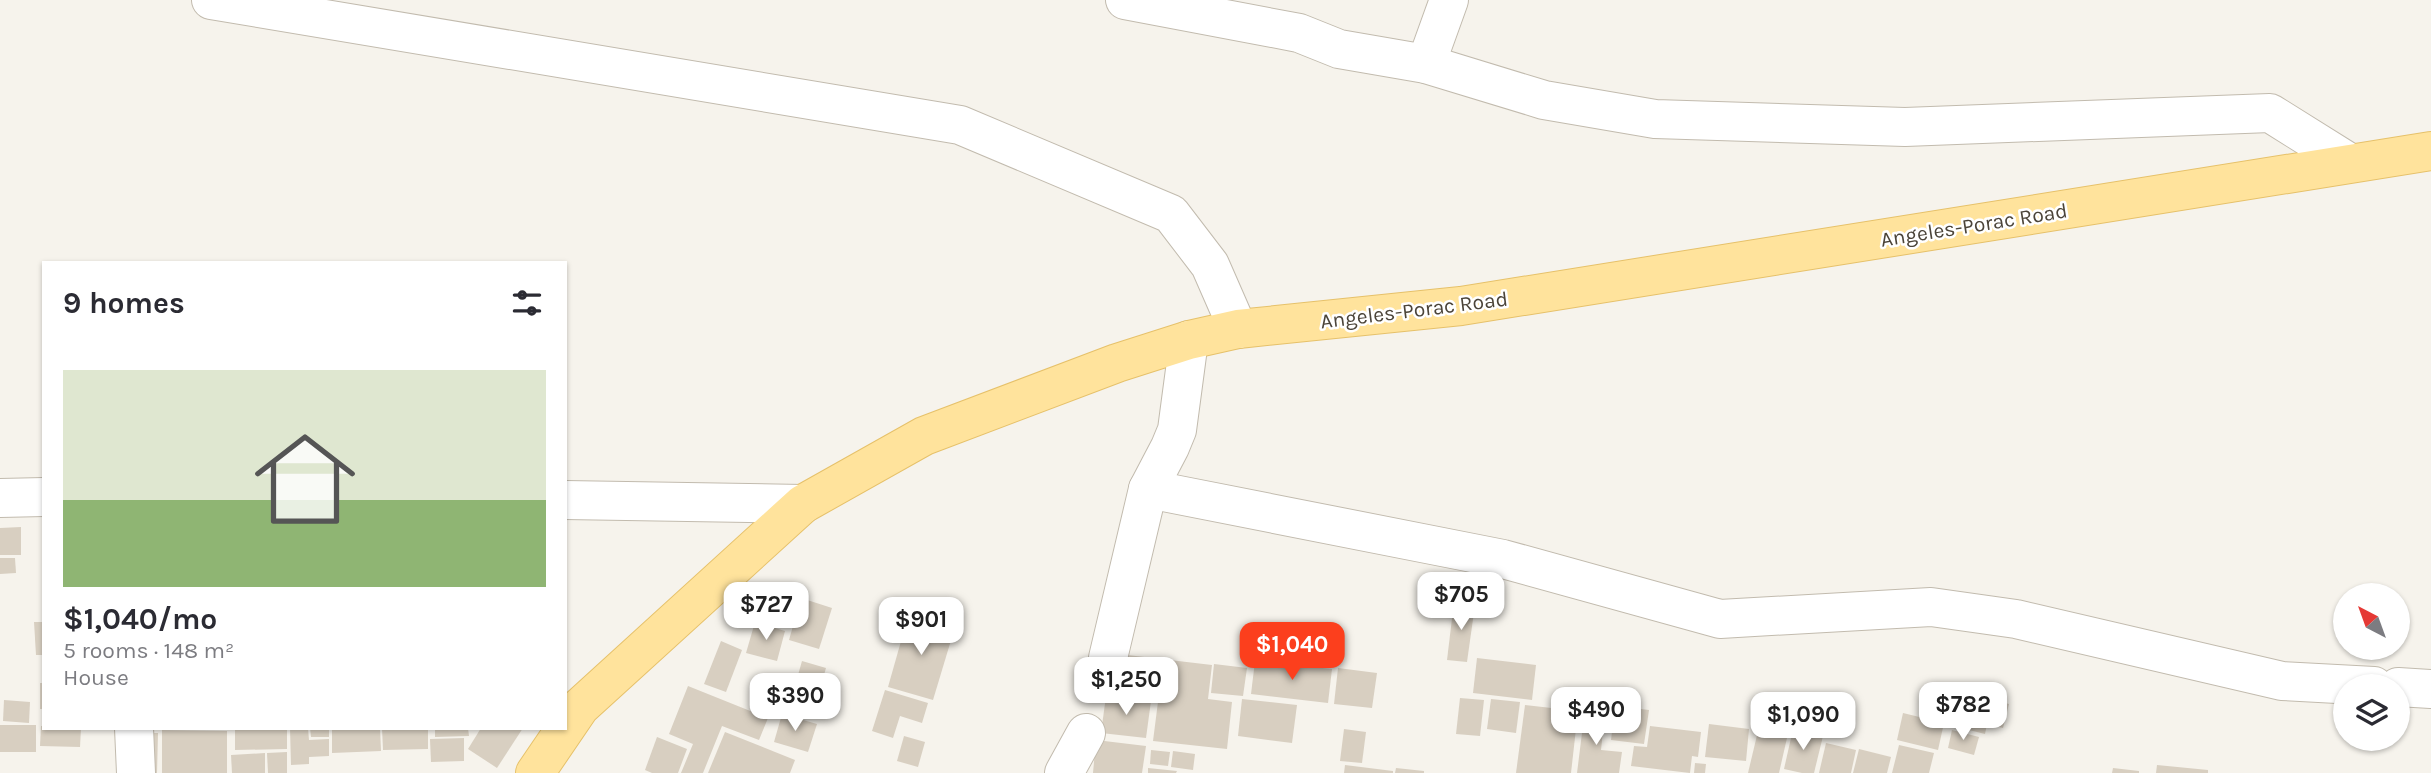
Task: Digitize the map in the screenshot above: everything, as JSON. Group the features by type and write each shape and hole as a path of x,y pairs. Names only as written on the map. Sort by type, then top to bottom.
{"main road":[{"name":"Angeles-Porac Road","path":"567,726 580,707 803,504 924,436 1117,363 1189,340 1238,329 1461,306 2431,151"},
{"name":"Angeles-Porac Road","path":"535,773 564,730"}],"street":[{"path":"211,0 960,125 1171,214 1210,265 1238,329"},
{"path":"1125,0 1299,33 1339,49 1426,64 1544,100 1655,118 1905,127 2270,113 2350,163"},
{"path":"1426,64 1449,0"},
{"path":"1108,658 1148,489 1177,430 1189,340"},
{"path":"1148,489 1503,559 1720,619 1931,607 2016,619 2282,681 2333,684"},
{"path":"0,498 42,497"},
{"path":"567,500 803,504"},
{"path":"2410,688 2431,689"},
{"path":"134,730 135,773"},
{"path":"1064,773 1086,733"}],"building":[{"path":"21,527 21,555 0,555 0,528"},
{"path":"0,558 15,558 16,573 0,574"},
{"path":"801,598 832,608 819,649 789,640"},
{"path":"1454,602 1475,605 1467,662 1447,660"},
{"path":"909,613 955,627 933,700 888,687"},
{"path":"34,622 42,622 42,655 36,655"},
{"path":"755,622 785,631 777,661 746,653"},
{"path":"721,641 742,650 726,692 704,684"},
{"path":"1119,654 1212,665 1208,699 1232,702 1227,749 1153,741 1159,694 1175,694 1115,687"},
{"path":"1477,658 1536,665 1532,700 1473,693"},
{"path":"802,661 826,668 818,696 794,689"},
{"path":"1255,661 1332,669 1328,703 1251,694"},
{"path":"1214,664 1247,668 1243,696 1211,693"},
{"path":"1338,668 1377,673 1372,708 1334,704"},
{"path":"40,683 42,683 42,709"},
{"path":"688,686 768,718 759,740 722,726 703,773 681,773 693,744 669,734"},
{"path":"885,690 928,703 922,723 900,716 893,738 872,731"},
{"path":"1106,696 1151,701 1146,738 1101,733"},
{"path":"1460,698 1484,700 1480,736 1456,734"},
{"path":"1242,699 1297,705 1292,743 1238,736"},
{"path":"1491,699 1520,702 1516,733 1487,729"},
{"path":"1990,699 2009,704 2003,728 1987,724 1985,734 1949,725 1955,701 1987,709"},
{"path":"4,700 30,702 29,723 3,721"},
{"path":"1525,705 1578,711 1571,773 1516,773"},
{"path":"1615,706 1649,710 1644,744 1611,740"},
{"path":"1585,709 1605,712 1601,750 1622,752 1619,773 1577,773"},
{"path":"1903,713 1944,723 1938,750 1897,740"},
{"path":"782,714 817,724 808,752 774,742"},
{"path":"1709,724 1749,729 1746,761 1705,757"},
{"path":"0,725 36,725 36,752 0,752"},
{"path":"41,726 42,730 81,730 80,747 40,746"},
{"path":"1650,726 1701,732 1698,757 1692,756 1690,773 1631,766 1634,746 1647,747"},
{"path":"1344,729 1366,732 1362,763 1340,761"},
{"path":"1793,729 1823,736 1814,773 1784,769"},
{"path":"162,730 227,731 227,773 162,773"},
{"path":"235,730 287,730 287,749 235,750"},
{"path":"290,730 308,730 309,740 329,739 329,756 309,757 309,764 291,765"},
{"path":"310,730 329,730 329,737 311,737"},
{"path":"332,730 380,730 381,751 332,753"},
{"path":"382,730 428,730 428,749 383,750"},
{"path":"435,730 468,730 469,736 435,737"},
{"path":"480,730 522,730 497,768 468,749"},
{"path":"1952,730 1979,737 1974,755 1948,748"},
{"path":"1758,731 1787,738 1779,773 1748,773"},
{"path":"725,732 795,760 790,773 708,773"},
{"path":"140,733 158,733 157,773 139,773"},
{"path":"904,736 925,742 918,767 897,761"},
{"path":"657,737 687,749 678,773 652,773 645,770"},
{"path":"464,738 464,761 431,762 430,739"},
{"path":"1096,740 1146,746 1142,773 1093,773"},
{"path":"1826,743 1856,750 1851,773 1819,773"},
{"path":"1899,745 1934,753 1929,773 1892,773"},
{"path":"1859,749 1891,757 1887,773 1853,773"},
{"path":"1151,750 1170,752 1168,766 1150,764"},
{"path":"1173,751 1195,754 1193,770 1171,767"},
{"path":"287,752 287,773 268,773 267,753"},
{"path":"265,753 265,773 232,773 231,755"},
{"path":"1695,763 1706,764 1705,773 1694,773"},
{"path":"1345,765 1393,771 1393,773 1344,773"},
{"path":"2157,765 2208,770 2208,773 2156,773"},
{"path":"1148,768 1177,771 1148,773"},
{"path":"1396,768 1424,771 1424,773 1395,773"},
{"path":"2113,768 2139,771 2139,773 2112,773"}]}
